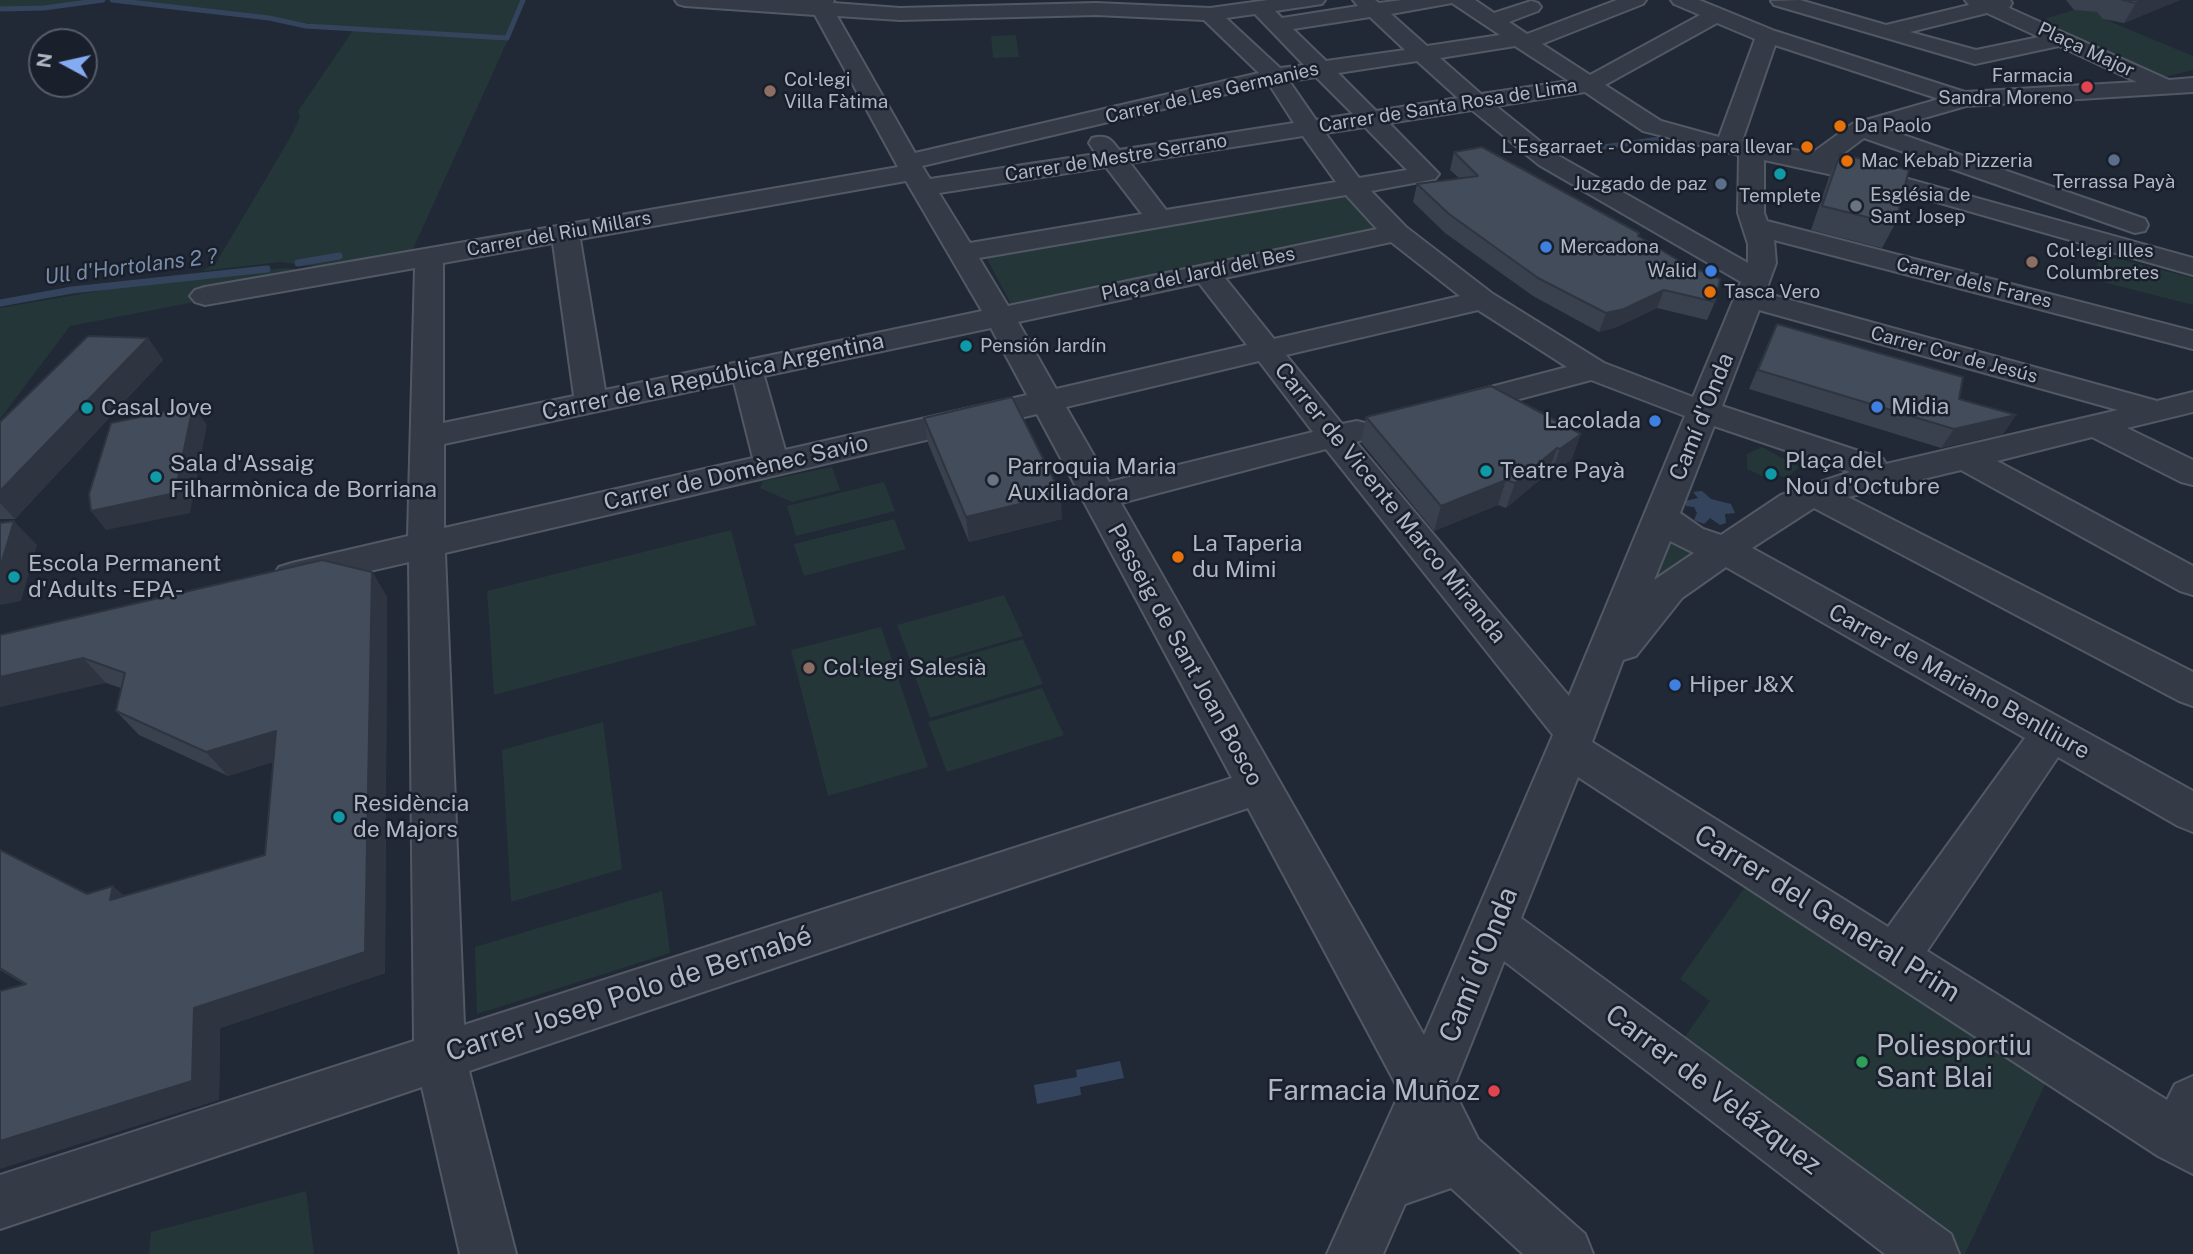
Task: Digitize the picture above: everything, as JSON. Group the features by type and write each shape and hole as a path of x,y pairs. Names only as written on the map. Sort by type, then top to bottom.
{"street":[{"path":"685,0 822,3 900,14 1097,4 1210,14 1315,0"},
{"path":"1277,24 1368,5 1444,0"},
{"path":"1461,0 1653,127 1678,136 1815,163 1937,194 2183,246"},
{"name":"Carrer de Les Germanies","path":"915,174 1083,122 1275,76 1521,41 1636,0"},
{"path":"1681,0 1767,36 1964,99"},
{"name":"Plaça Major","path":"1925,0 1975,6 2061,39 2193,99"},
{"path":"1888,31 1975,6 2012,0"},
{"path":"1781,1 1975,57 2061,39"},
{"name":"Camí d'Onda","path":"1355,1254 1427,1090 1599,675 1762,263 1762,244 1754,226 1740,150 1767,36 1760,26 1781,1"},
{"name":"Passeig de Sant Joan Bosco","path":"822,3 915,174 999,315 1097,497 1427,1090 1459,1158"},
{"name":"Carrer Cor de Jesús","path":"1368,5 1476,102 1548,160 1753,288 2159,411"},
{"path":"1491,21 1531,7"},
{"path":"962,253 1426,174 1261,8"},
{"path":"1210,14 1275,76 1352,186 1396,233 1483,300 1593,370 1704,412 1871,467 1877,476"},
{"name":"Carrer de Santa Rosa de Lima","path":"1309,128 1588,85 1658,49 1715,15"},
{"path":"1815,163 1861,130 1964,99 2193,85"},
{"path":"1083,122 1114,158 1160,220"},
{"name":"Carrer de Mestre Serrano","path":"915,174 1114,158 1309,128"},
{"path":"1861,130 2183,246 2193,267"},
{"name":"Carrer del Riu Millars","path":"205,296 915,174"},
{"name":"Carrer dels Frares","path":"1754,226 2193,340"},
{"path":"565,233 591,403"},
{"name":"Plaça del Jardí del Bes","path":"999,315 1396,233"},
{"path":"429,256 427,545 440,1056 488,1254"},
{"name":"Carrer de Vicente Marco Miranda","path":"1206,273 1571,741"},
{"name":"Carrer de Domènec Savio","path":"254,585 1483,300"},
{"name":"Carrer de la República Argentina","path":"428,437 999,315"},
{"path":"747,370 772,465"},
{"path":"1424,414 1593,370"},
{"path":"1660,516 1690,538 1726,550 1773,515 1793,503 1816,495 1877,476 2098,427 2193,402"},
{"path":"1097,497 1385,424"},
{"path":"2098,427 2193,474"},
{"path":"1965,458 2193,582"},
{"path":"1816,495 2193,690"},
{"name":"Camí d'Onda","path":"1599,675 1669,588 1726,550"},
{"name":"Carrer de Mariano Benlliure","path":"1726,550 2193,813"},
{"path":"1895,957 2051,734"},
{"name":"Carrer del General Prim","path":"1571,741 1895,957 2188,1129"},
{"name":"Carrer Josep Polo de Bernabé","path":"2,1211 440,1056 1258,787"},
{"name":"Carrer de Velázquez","path":"1495,926 1931,1254"},
{"path":"1384,1184 1459,1158 1565,1254"}],"shaded area":[{"path":"0,0 95,0 44,7 0,7"},
{"path":"124,0 526,0 412,251 320,267 280,262 202,271 216,263 290,138 300,117 298,111 354,29"},
{"path":"2074,10 2101,12 2099,14 2104,19 2193,56 2193,70 2165,77 2038,21"},
{"path":"1016,35 1019,57 993,58 991,36"},
{"path":"1354,193 1384,227 1011,304 985,255"},
{"path":"2099,254 2193,278 2193,305 2095,280"},
{"path":"284,268 304,270 206,286 200,301 70,326 0,419 0,308 115,288"},
{"path":"1762,447 1799,467 1787,478 1776,474 1766,478 1747,469 1747,454"},
{"path":"832,467 840,490 792,502 760,488 763,481"},
{"path":"884,482 895,511 796,536 787,506"},
{"path":"894,519 906,549 804,576 794,544"},
{"path":"1665,527 1696,553 1650,595"},
{"path":"731,530 756,625 494,695 487,591"},
{"path":"1004,595 1023,636 913,668 897,625"},
{"path":"881,627 928,767 828,796 791,650"},
{"path":"1023,639 1043,684 930,718 913,671"},
{"path":"1042,688 1064,735 947,772 928,722"},
{"path":"603,722 622,869 511,902 502,750"},
{"name":"Poliesportiu Sant Blai","path":"1748,883 2048,1078 1965,1254 1959,1254 1678,1047 1710,1001 1680,979"},
{"path":"662,891 670,953 477,1014 475,947"},
{"path":"306,1191 314,1254 149,1254 151,1232"}],"water":[{"path":"1702,491 1711,499 1731,504 1735,513 1725,514 1726,523 1720,525 1710,518 1704,524 1694,520 1697,513 1694,507 1686,506 1685,501 1698,498 1693,492"},
{"path":"1120,1061 1124,1078 1080,1087 1081,1095 1037,1104 1034,1085 1077,1077 1076,1070"}],"building":[{"path":"2122,0 2143,0 2136,3"},
{"name":"Mercadona","path":"1482,147 1639,233 1638,236 1683,263 1720,279 1715,302 1664,290 1624,309 1606,313 1538,278 1449,214 1417,184 1478,176 1454,152"},
{"path":"1840,154 1909,170 1895,224 1822,206"},
{"path":"1777,324 1963,377 1959,399 2016,415 1954,429 1758,370"},
{"path":"88,336 148,338 0,491 0,422"},
{"path":"1491,386 1581,434 1560,449 1557,448 1515,483 1506,480 1441,506 1366,417"},
{"name":"Parroquia Maria Auxiliadora","path":"1012,397 1061,494 966,517 924,418"},
{"path":"193,406 175,493 91,511 89,494 111,423"},
{"path":"14,521 0,568 0,523"},
{"name":"Residència de Majors","path":"322,560 372,572 365,952 194,1008 192,1081 0,1141 0,991 26,984 0,968 0,850 87,894 113,886 110,900 265,855 276,731 206,752 116,711 125,673 83,658 0,677 0,635"}],"waterway":[{"path":"0,9 44,8 103,0"},
{"path":"112,0 269,18 306,26 507,38 523,0"},
{"path":"1603,147 1660,139"},
{"name":"Ull d'Hortolans 2 ?","path":"298,263 339,256"},
{"name":"Ull d'Hortolans 2 ?","path":"0,303 72,290 267,269"}],"place":[{"name":"Farmacia Sandra Moreno","path":"2087,87"},
{"name":"Col·legi Villa Fàtima","path":"770,91"},
{"name":"Da Paolo","path":"1840,126"},
{"name":"L'Esgarraet - Comidas para llevar","path":"1807,147"},
{"name":"Terrassa Payà","path":"2114,160"},
{"name":"Mac Kebab Pizzeria","path":"1847,161"},
{"name":"Templete","path":"1780,174"},
{"name":"Juzgado de paz","path":"1721,184"},
{"name":"Església de Sant Josep","path":"1856,206"},
{"name":"Mercadona","path":"1546,247"},
{"name":"Col·legi Illes Columbretes","path":"2032,262"},
{"name":"Walid","path":"1711,271"},
{"name":"Tasca Vero","path":"1710,292"},
{"name":"Pensión Jardín","path":"966,346"},
{"name":"Midia","path":"1877,407"},
{"name":"Casal Jove","path":"87,408"},
{"name":"Lacolada","path":"1655,421"},
{"name":"Teatre Payà","path":"1486,471"},
{"name":"Plaça del Nou d'Octubre","path":"1771,474"},
{"name":"Sala d'Assaig Filharmònica de Borriana","path":"156,477"},
{"name":"Parroquia Maria Auxiliadora","path":"993,480"},
{"name":"La Taperia du Mimi","path":"1178,557"},
{"name":"Escola Permanent d'Adults -EPA-","path":"14,577"},
{"name":"Col·legi Salesià","path":"809,668"},
{"name":"Hiper J&X","path":"1675,685"},
{"name":"Residència de Majors","path":"339,817"},
{"name":"Poliesportiu Sant Blai","path":"1862,1062"},
{"name":"Farmacia Muñoz","path":"1494,1091"}]}
